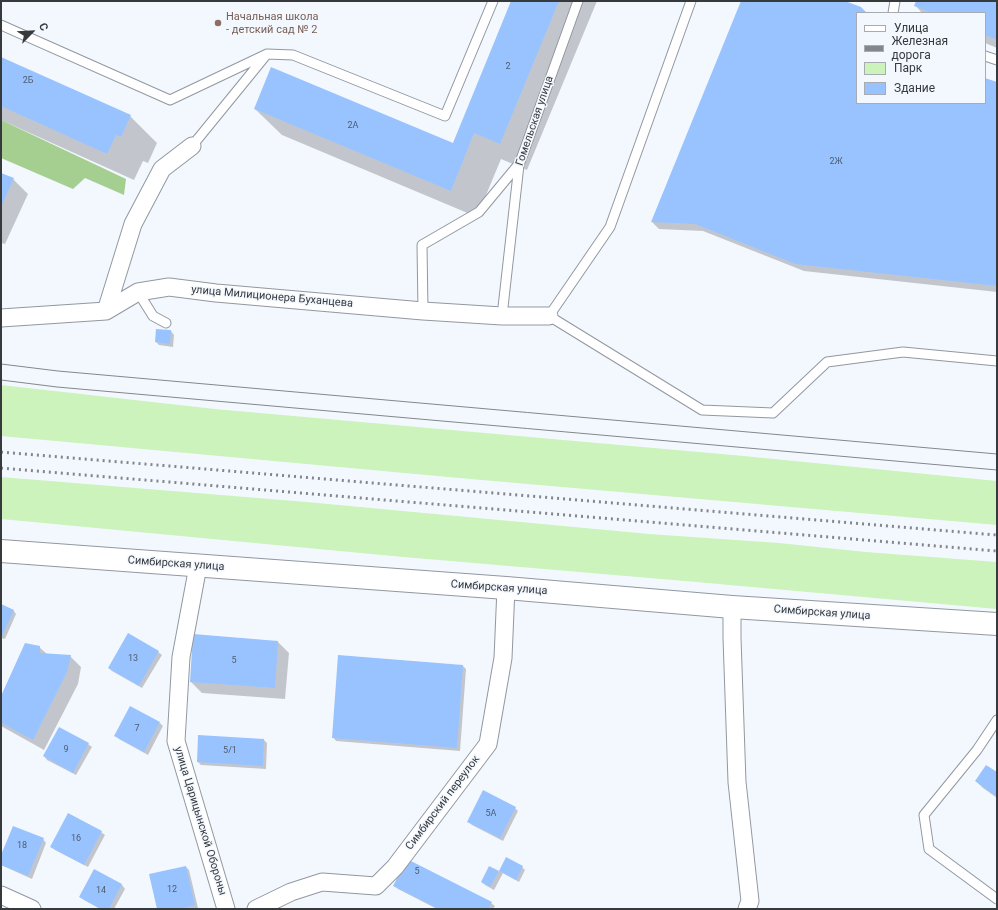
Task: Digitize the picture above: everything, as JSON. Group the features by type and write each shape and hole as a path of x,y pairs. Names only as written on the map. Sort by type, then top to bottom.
{"main road":[{"name":"Симбирская улица","path":"1,551 506,588 732,607 997,624"}],"street":[{"path":"106,310 133,224 162,169 192,146"},
{"name":"улица Милиционера Буханцева","path":"1,318 106,310 138,292 169,287 216,293 423,311 502,316 549,316"},
{"name":"улица Царицынской Обороны","path":"198,566 181,657 176,741 226,909"},
{"name":"Симбирский переулок","path":"256,909 291,892 322,882 376,886 395,867 488,744 503,658 506,588"},
{"path":"732,607 737,782 750,902 747,909"},
{"path":"1,895 32,909"}],"lane":[{"path":"1,25 170,100 267,54 293,55 445,116 493,1"},
{"name":"Гомельская улица","path":"502,316 518,165 578,1"},
{"path":"691,1 610,227 549,316 702,410 773,413 827,362 903,352 997,361"},
{"path":"893,12 895,1"},
{"path":"192,146 267,54"},
{"path":"986,56 997,60"},
{"path":"423,311 422,245 479,212 518,165"},
{"path":"138,292 152,316 166,323"},
{"path":"997,720 977,750 924,815 929,848 997,899"}],"green space":[{"path":"1,120 126,179 124,195 85,178 73,189 1,158"},
{"path":"1,385 215,409 744,456 997,481 997,525 1,436"},
{"path":"1,477 307,502 649,534 779,543 866,552 997,562 997,609 392,556 1,519"}],"building":[{"path":"511,1 559,1 500,144 474,133 451,191 254,109 271,67 453,143"},
{"path":"741,1 845,1 861,7 866,12 856,12 856,104 986,104 986,78 997,82 997,286 795,264 695,224 651,222"},
{"path":"916,1 997,1 997,40 986,35 986,12 929,12 914,6"},
{"path":"1,57 131,115 121,137 116,135 107,154 1,106"},
{"path":"1,173 14,178 1,207"},
{"path":"156,329 171,330 170,344 155,342"},
{"path":"1,604 14,610 1,638"},
{"path":"128,633 159,651 139,686 108,668"},
{"path":"193,634 278,641 275,688 190,682"},
{"path":"25,643 40,646 40,653 71,655 67,672 33,740 1,723 1,696"},
{"path":"338,655 463,665 457,748 332,738"},
{"path":"130,706 160,722 144,752 114,736"},
{"path":"59,727 89,743 73,773 43,756"},
{"path":"198,735 264,739 263,766 197,762"},
{"path":"986,765 997,772 997,797 975,781"},
{"path":"483,790 516,807 500,838 467,822"},
{"path":"68,813 102,831 84,865 50,847"},
{"path":"13,826 44,838 28,876 1,865 1,855"},
{"path":"506,857 523,866 516,880 499,871"},
{"path":"407,859 492,902 488,909 439,909 393,886"},
{"path":"186,866 195,905 179,909 157,909 149,874"},
{"path":"489,866 499,871 490,887 481,882"},
{"path":"94,869 122,884 109,909 101,909 79,897"}],"tram line":[{"path":"1,364 58,371 997,454"},
{"path":"1,380 57,387 997,470"}],"railway":[{"path":"1,452 997,535"},
{"path":"1,468 997,551"}],"place":[{"name":"Начальная школа - детский сад № 2","path":"218,23"}]}
